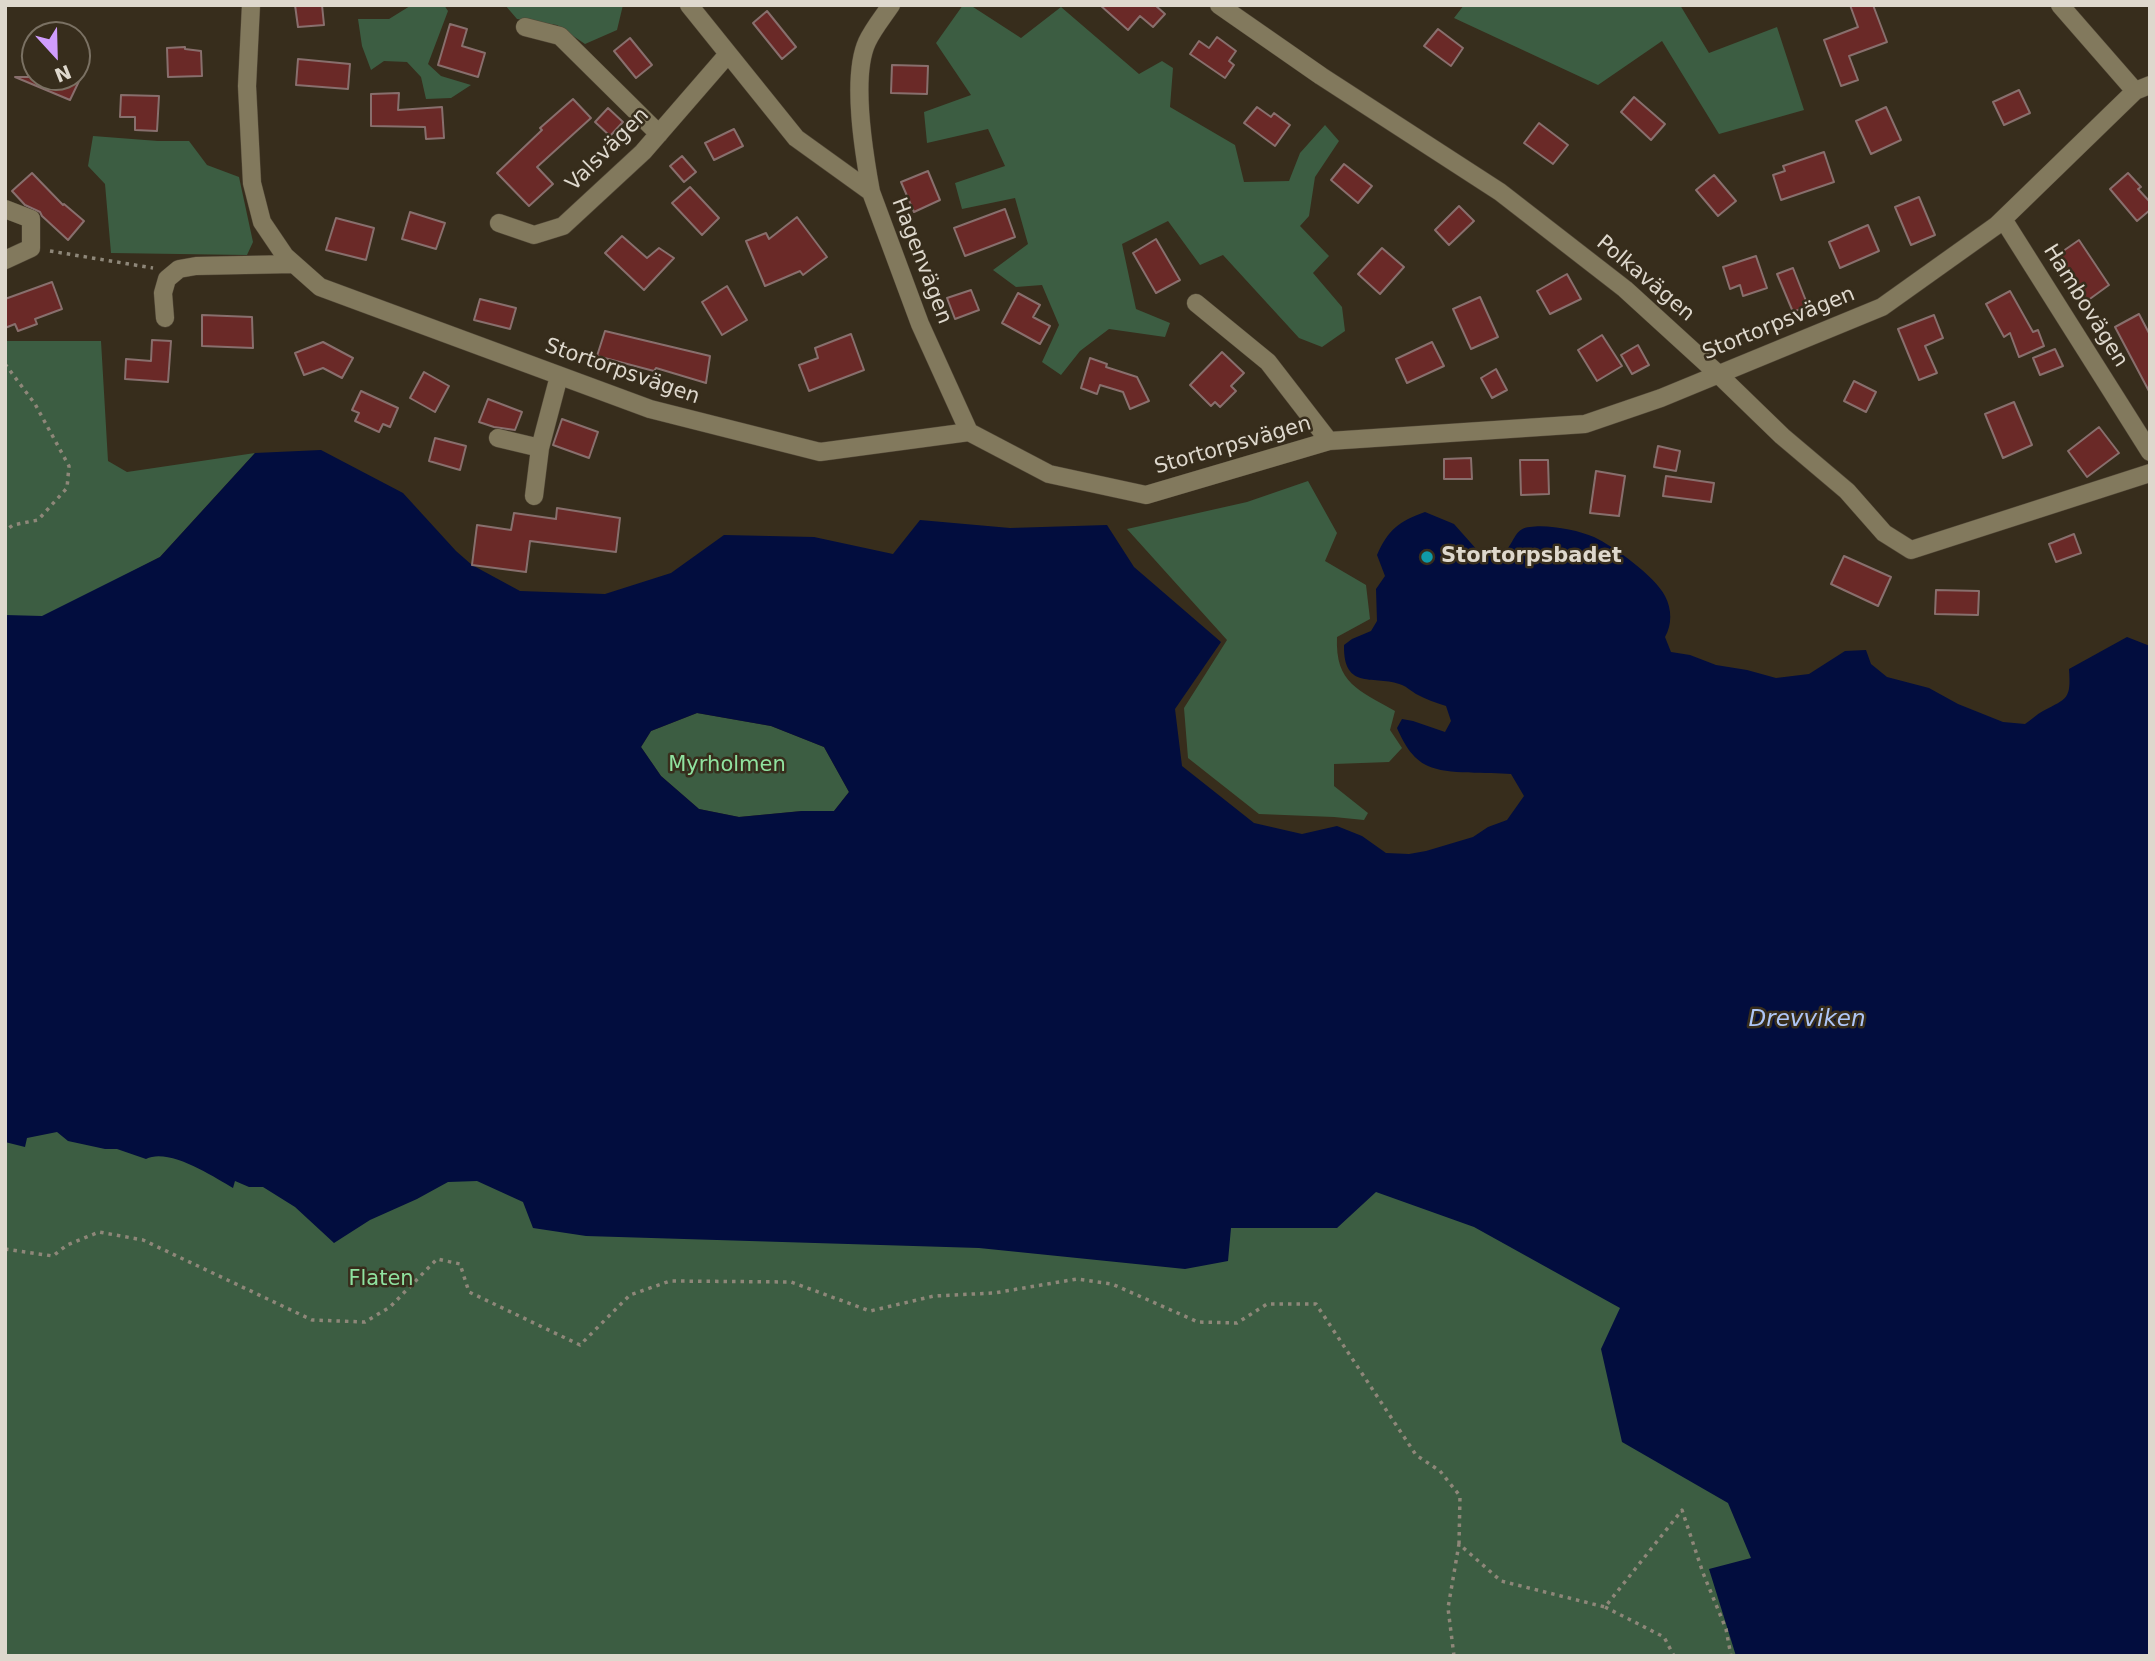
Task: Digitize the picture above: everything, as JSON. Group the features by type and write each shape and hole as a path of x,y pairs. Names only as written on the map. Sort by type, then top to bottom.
{"street":[{"name":"Stortorpsvägen","path":"251,5 247,86 252,183 262,222 285,256 320,287 650,409 820,452 969,432 1049,474 1146,495 1329,442 1585,424 1661,398 1882,307 1997,225 2142,88"},
{"name":"Hagenvägen","path":"689,5 796,138 871,192 920,324 969,432"},
{"path":"871,192 859,71 867,42 891,5"},
{"name":"Polkavägen","path":"1219,5 1321,76 1500,192 1625,289 1782,436 1847,491 1884,533 1911,550 2150,473"},
{"path":"2060,5 2142,88"},
{"path":"525,27 560,36 659,134"},
{"name":"Valsvägen","path":"499,223 534,235 563,226 643,152 728,54"},
{"path":"5,209 31,219 30,248 5,260"},
{"name":"Hambovägen","path":"2003,219 2150,452"},
{"path":"165,318 163,293 167,279 179,269 196,266 294,264"},
{"path":"1196,303 1268,362 1329,442"},
{"path":"534,496 540,448 559,376"},
{"path":"498,438 540,448"}],"path":[{"path":"30,248 141,267"},
{"path":"5,364 35,404 69,466 67,488 38,520 13,525 5,531"},
{"path":"5,1249 53,1256 67,1245 99,1232 144,1240 312,1320 365,1322 390,1307 437,1259 460,1264 469,1292 580,1345 630,1295 670,1281 791,1282 870,1311 934,1296 994,1293 1077,1279 1112,1284 1198,1322 1237,1323 1268,1304 1316,1304 1416,1455 1440,1471 1460,1496 1459,1544 1448,1608 1454,1656"},
{"path":"1605,1607 1682,1510 1703,1573 1726,1629 1731,1656"},
{"path":"1459,1544 1501,1581 1605,1607 1664,1637 1674,1656"}],"green space":[{"path":"415,5 444,5 448,11 428,64 441,76 471,85 451,98 426,99 421,77 407,62 384,61 371,70 362,46 358,19 389,19"},
{"path":"505,5 623,5 617,30 585,44 557,25 517,19"},
{"path":"963,5 970,5 1021,38 1061,7 1139,74 1162,61 1173,68 1170,107 1235,145 1244,182 1289,181 1300,153 1325,125 1339,141 1315,177 1309,216 1300,226 1329,256 1313,273 1342,307 1345,331 1322,347 1299,338 1223,255 1200,265 1168,221 1122,244 1136,309 1170,323 1165,337 1109,329 1080,351 1061,375 1042,362 1059,325 1042,285 1016,287 993,270 1028,244 1015,198 962,209 955,183 1005,166 988,129 927,143 924,112 971,95 936,43"},
{"path":"1464,5 1680,5 1709,53 1777,27 1804,110 1719,134 1662,41 1598,85 1454,18"},
{"path":"93,136 189,141 207,165 239,177 253,242 247,255 111,253 105,184 88,166"},
{"name":"Flaten","path":"5,341 101,341 108,461 127,472 255,453 160,557 116,580 134,869 1263,1014 2150,1656 5,1656"},
{"path":"1308,481 1337,533 1325,561 1366,585 1370,619 1337,637 1340,665 1345,676 1360,691 1395,711 1390,730 1402,748 1389,762 1334,764 1334,786 1368,813 1364,820 1259,814 1188,758 1184,708 1227,640 1127,529 1247,502"},
{"name":"Myrholmen","path":"697,713 771,726 824,747 849,792 834,811 739,817 699,809 661,776 641,747 651,731"}],"water":[{"name":"Drevviken","path":"321,450 403,493 472,565 520,591 605,594 671,573 724,535 814,537 893,554 920,520 1010,528 1107,525 1134,567 1221,642 1175,709 1182,766 1254,823 1302,834 1337,826 1362,836 1386,853 1409,854 1426,851 1473,837 1488,827 1507,820 1524,796 1511,774 1446,771 1428,766 1417,759 1397,728 1402,719 1445,732 1451,721 1446,706 1423,698 1402,685 1355,675 1349,670 1345,660 1344,645 1371,631 1377,621 1376,589 1385,576 1377,555 1381,546 1395,527 1425,512 1454,524 1478,551 1495,558 1507,549 1519,532 1530,527 1571,530 1602,541 1644,571 1665,596 1670,617 1665,637 1671,652 1776,678 1809,674 1845,651 1866,650 1871,664 1887,677 1929,688 1958,704 2003,722 2025,724 2063,700 2068,692 2069,669 2127,637 2150,646 2150,1656 1736,1656 1709,1569 1751,1558 1728,1503 1622,1442 1601,1349 1620,1308 1474,1227 1376,1192 1337,1228 1231,1228 1228,1261 1185,1269 979,1248 586,1236 533,1228 523,1202 477,1181 448,1182 370,1220 334,1243 295,1207 263,1187 249,1187 235,1181 233,1188 178,1160 155,1156 146,1159 117,1149 68,1141 57,1132 27,1138 25,1147 5,1142 5,615 42,616 160,557 255,453","holes":["697,713 771,726 824,747 849,792 834,811 739,817 699,809 661,776 641,747 651,731"]}],"building":[{"path":"295,5 322,5 324,25 298,27"},
{"path":"1100,5 1155,5 1165,14 1153,27 1140,16 1128,30"},
{"path":"1850,5 1873,5 1887,42 1849,56 1858,80 1841,86 1824,40 1858,27"},
{"path":"767,11 796,47 782,59 753,23"},
{"path":"450,24 467,29 462,46 485,53 478,77 438,65"},
{"path":"1438,29 1463,48 1451,66 1424,46"},
{"path":"1217,37 1236,51 1229,61 1234,65 1225,78 1190,54 1199,41 1209,48"},
{"path":"630,38 652,65 636,78 614,51"},
{"path":"185,47 201,51 202,76 168,77 167,48"},
{"path":"298,59 350,64 348,89 296,85"},
{"path":"892,65 928,66 927,94 891,93"},
{"path":"2019,90 2030,113 2004,125 1993,102"},
{"path":"48,91 74,91 70,100"},
{"path":"399,93 398,110 442,107 444,138 426,139 425,127 371,126 371,94"},
{"path":"121,95 159,96 157,131 135,130 135,117 120,117"},
{"path":"1634,97 1665,124 1651,140 1621,112"},
{"path":"573,99 591,118 537,167 553,184 529,206 497,173 542,130 540,128"},
{"path":"1257,107 1271,117 1274,113 1290,125 1275,146 1244,123"},
{"path":"1886,107 1901,140 1871,154 1856,121"},
{"path":"608,108 623,122 610,136 595,122"},
{"path":"1539,123 1568,145 1553,164 1524,143"},
{"path":"734,129 743,146 714,160 705,143"},
{"path":"1824,152 1834,182 1781,200 1773,175 1785,171 1783,166"},
{"path":"682,156 696,172 684,182 670,166"},
{"path":"1344,164 1372,186 1358,203 1331,180"},
{"path":"928,171 940,200 914,212 901,182"},
{"path":"32,173 63,205 84,221 68,240 40,212 25,205 12,191"},
{"path":"2128,173 2150,202 2150,210 2137,221 2110,189"},
{"path":"1714,175 1736,201 1718,216 1696,190"},
{"path":"690,187 719,218 702,235 672,203"},
{"path":"1919,197 1935,235 1911,245 1895,207"},
{"path":"1459,206 1474,221 1449,245 1435,230"},
{"path":"1005,209 1015,237 965,256 954,228"},
{"path":"410,212 445,223 436,249 402,239"},
{"path":"797,217 827,257 803,275 800,271 765,286 746,241 766,233 769,239"},
{"path":"336,218 374,228 366,260 326,250"},
{"path":"1868,225 1879,251 1840,268 1829,242"},
{"path":"622,236 647,258 659,248 674,258 644,290 605,253"},
{"path":"1156,239 1180,280 1156,293 1133,253"},
{"path":"2079,240 2109,285 2087,301 2056,256"},
{"path":"1382,248 1404,267 1380,294 1358,274"},
{"path":"1756,256 1767,288 1743,296 1740,285 1730,289 1723,267"},
{"path":"1793,268 1808,306 1793,312 1777,274"},
{"path":"1567,274 1581,299 1550,314 1537,291"},
{"path":"52,282 62,309 35,319 37,324 18,331 15,324 5,328 5,299"},
{"path":"727,286 747,320 722,335 702,302"},
{"path":"971,290 979,310 955,319 947,298"},
{"path":"2010,291 2033,332 2038,330 2044,346 2019,357 2010,333 2004,337 1986,304"},
{"path":"1018,293 1040,305 1033,317 1050,326 1040,344 1002,323"},
{"path":"1480,297 1498,337 1471,349 1453,309"},
{"path":"480,299 516,308 510,329 474,320"},
{"path":"2139,314 2150,335 2150,393 2115,327"},
{"path":"202,315 252,317 253,348 202,346"},
{"path":"1934,315 1943,338 1925,346 1937,373 1919,380 1898,329"},
{"path":"605,331 710,356 706,383 656,368 654,371 597,356"},
{"path":"851,334 864,370 809,391 799,365 818,358 815,348"},
{"path":"1602,335 1622,366 1597,381 1578,350"},
{"path":"152,340 171,341 168,382 125,379 126,359 151,361"},
{"path":"323,342 353,358 342,378 323,368 304,375 295,353"},
{"path":"1432,342 1444,366 1407,383 1396,359"},
{"path":"1638,345 1649,365 1632,374 1621,355"},
{"path":"2055,349 2063,366 2040,375 2033,358"},
{"path":"1222,352 1244,373 1231,386 1236,391 1220,407 1215,402 1211,406 1190,385"},
{"path":"1090,358 1107,364 1106,367 1137,377 1149,401 1130,409 1123,392 1100,385 1097,394 1081,388"},
{"path":"1496,369 1507,390 1492,398 1481,378"},
{"path":"424,372 449,386 435,412 410,398"},
{"path":"1854,381 1876,392 1866,412 1844,401"},
{"path":"361,391 398,408 390,427 383,424 379,432 355,421 359,413 352,410"},
{"path":"488,399 522,412 515,430 479,422"},
{"path":"2014,402 2032,445 2003,458 1985,414"},
{"path":"562,419 598,432 589,458 553,445"},
{"path":"2099,427 2119,453 2087,477 2068,451"},
{"path":"435,438 466,446 460,470 429,461"},
{"path":"1658,446 1680,451 1676,471 1654,467"},
{"path":"1471,458 1472,479 1444,479 1444,459"},
{"path":"1520,460 1548,460 1549,494 1521,495"},
{"path":"1596,471 1625,476 1619,516 1590,513"},
{"path":"1666,476 1714,483 1711,502 1663,496"},
{"path":"557,508 620,518 616,552 530,541 526,572 472,565 477,525 511,530 514,513 556,519"},
{"path":"2074,534 2081,553 2056,562 2049,544"},
{"path":"1844,556 1891,577 1878,606 1831,584"},
{"path":"1936,590 1979,591 1978,615 1935,614"}],"place":[{"name":"Stortorpsbadet","path":"1427,557"}]}
